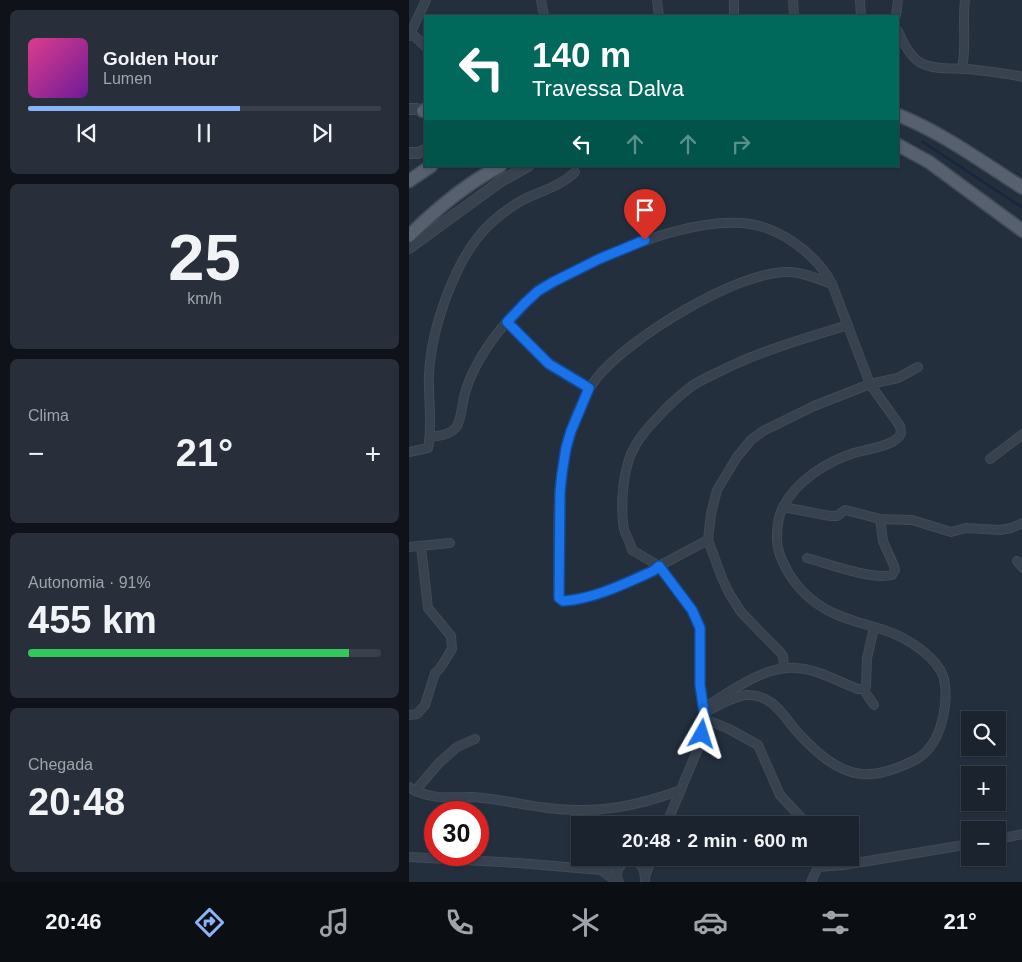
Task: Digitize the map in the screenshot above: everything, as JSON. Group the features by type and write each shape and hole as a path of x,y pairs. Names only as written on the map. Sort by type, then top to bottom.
{"main road":[{"path":"899,115 917,123 964,150 1022,188"},
{"path":"899,146 929,162 1022,231"},
{"path":"409,182 430,167"},
{"path":"409,236 448,201 498,167"}],"street":[{"path":"424,45 410,34 412,22 425,0"},
{"path":"541,0 545,15"},
{"path":"657,0 659,15"},
{"path":"734,0 735,15"},
{"path":"793,0 794,15"},
{"path":"859,0 861,15"},
{"path":"895,15 898,0"},
{"path":"962,69 965,42 965,0"},
{"path":"899,33 909,52 922,64 1000,73 1022,78"},
{"path":"409,109 424,109"},
{"path":"409,153 418,153 424,150"},
{"path":"409,248 501,181 526,167"},
{"path":"409,452 428,448 430,437 430,356 448,291 475,241 494,220 534,194 560,184 575,172"},
{"path":"430,437 445,435 457,426 465,392 474,369 486,348 507,322 538,291 599,259 645,240 669,233 711,225 742,223 755,225 777,234 800,246 817,261 826,272 832,284 869,384 900,426 900,436 895,442 852,454 825,467 796,489 783,506 778,523 779,554 795,584 811,600 823,608 900,637 934,661 943,676 945,700 943,718 936,741 919,758 902,767 876,774 863,774 849,772 832,764 799,733 782,711 773,704 754,696 745,695 733,699 705,713"},
{"path":"708,540 653,571 609,591 571,601 563,601 558,596 562,473 569,440 589,388 615,359 642,338 683,310 708,297 742,283 783,272 801,274 832,284"},
{"path":"507,322 549,364 589,388"},
{"path":"670,816 697,751 705,713 700,685 700,628 692,610 659,566 632,550 630,540 625,533 623,520 627,468 632,454 648,427 690,388 710,376 775,347 848,325"},
{"path":"784,668 783,656 780,652 750,623 731,598 708,540 711,514 717,490 737,457 751,440 763,431 797,414 869,384 898,378 918,367"},
{"path":"990,459 1022,434"},
{"path":"783,506 830,516 837,516 845,510 880,519 912,520 951,532 965,528 1000,530 1022,523"},
{"path":"807,558 857,572 883,576 892,575 895,573 894,566 883,540 880,519"},
{"path":"409,547 450,543"},
{"path":"413,715 425,704 435,673 439,671 443,661 452,649 451,636 428,608 421,546"},
{"path":"1017,561 1022,568"},
{"path":"863,689 866,686 867,658 874,628"},
{"path":"705,713 745,682 784,668 805,669 858,690 863,689"},
{"path":"863,689 874,705"},
{"path":"705,713 758,745 780,795 800,816"},
{"path":"475,739 457,746 412,789 430,797 472,798 574,810 603,810 625,807 681,790"},
{"path":"1006,837 1022,834"},
{"path":"811,882 818,867 844,865 961,846"},
{"path":"409,857 601,870 614,866"},
{"path":"618,882 618,870 622,866"},
{"path":"642,866 644,869 644,881"},
{"path":"644,881 649,866"},
{"path":"601,870 618,882"}],"waterway":[{"path":"923,142 1023,208"}],"route":[{"path":"645,240 599,259 553,282 538,291 507,322 549,364 589,388 571,431 562,473 558,596 560,600 571,601 609,591 653,571 659,566 692,610 700,628 700,685 705,712 702,734"}]}
